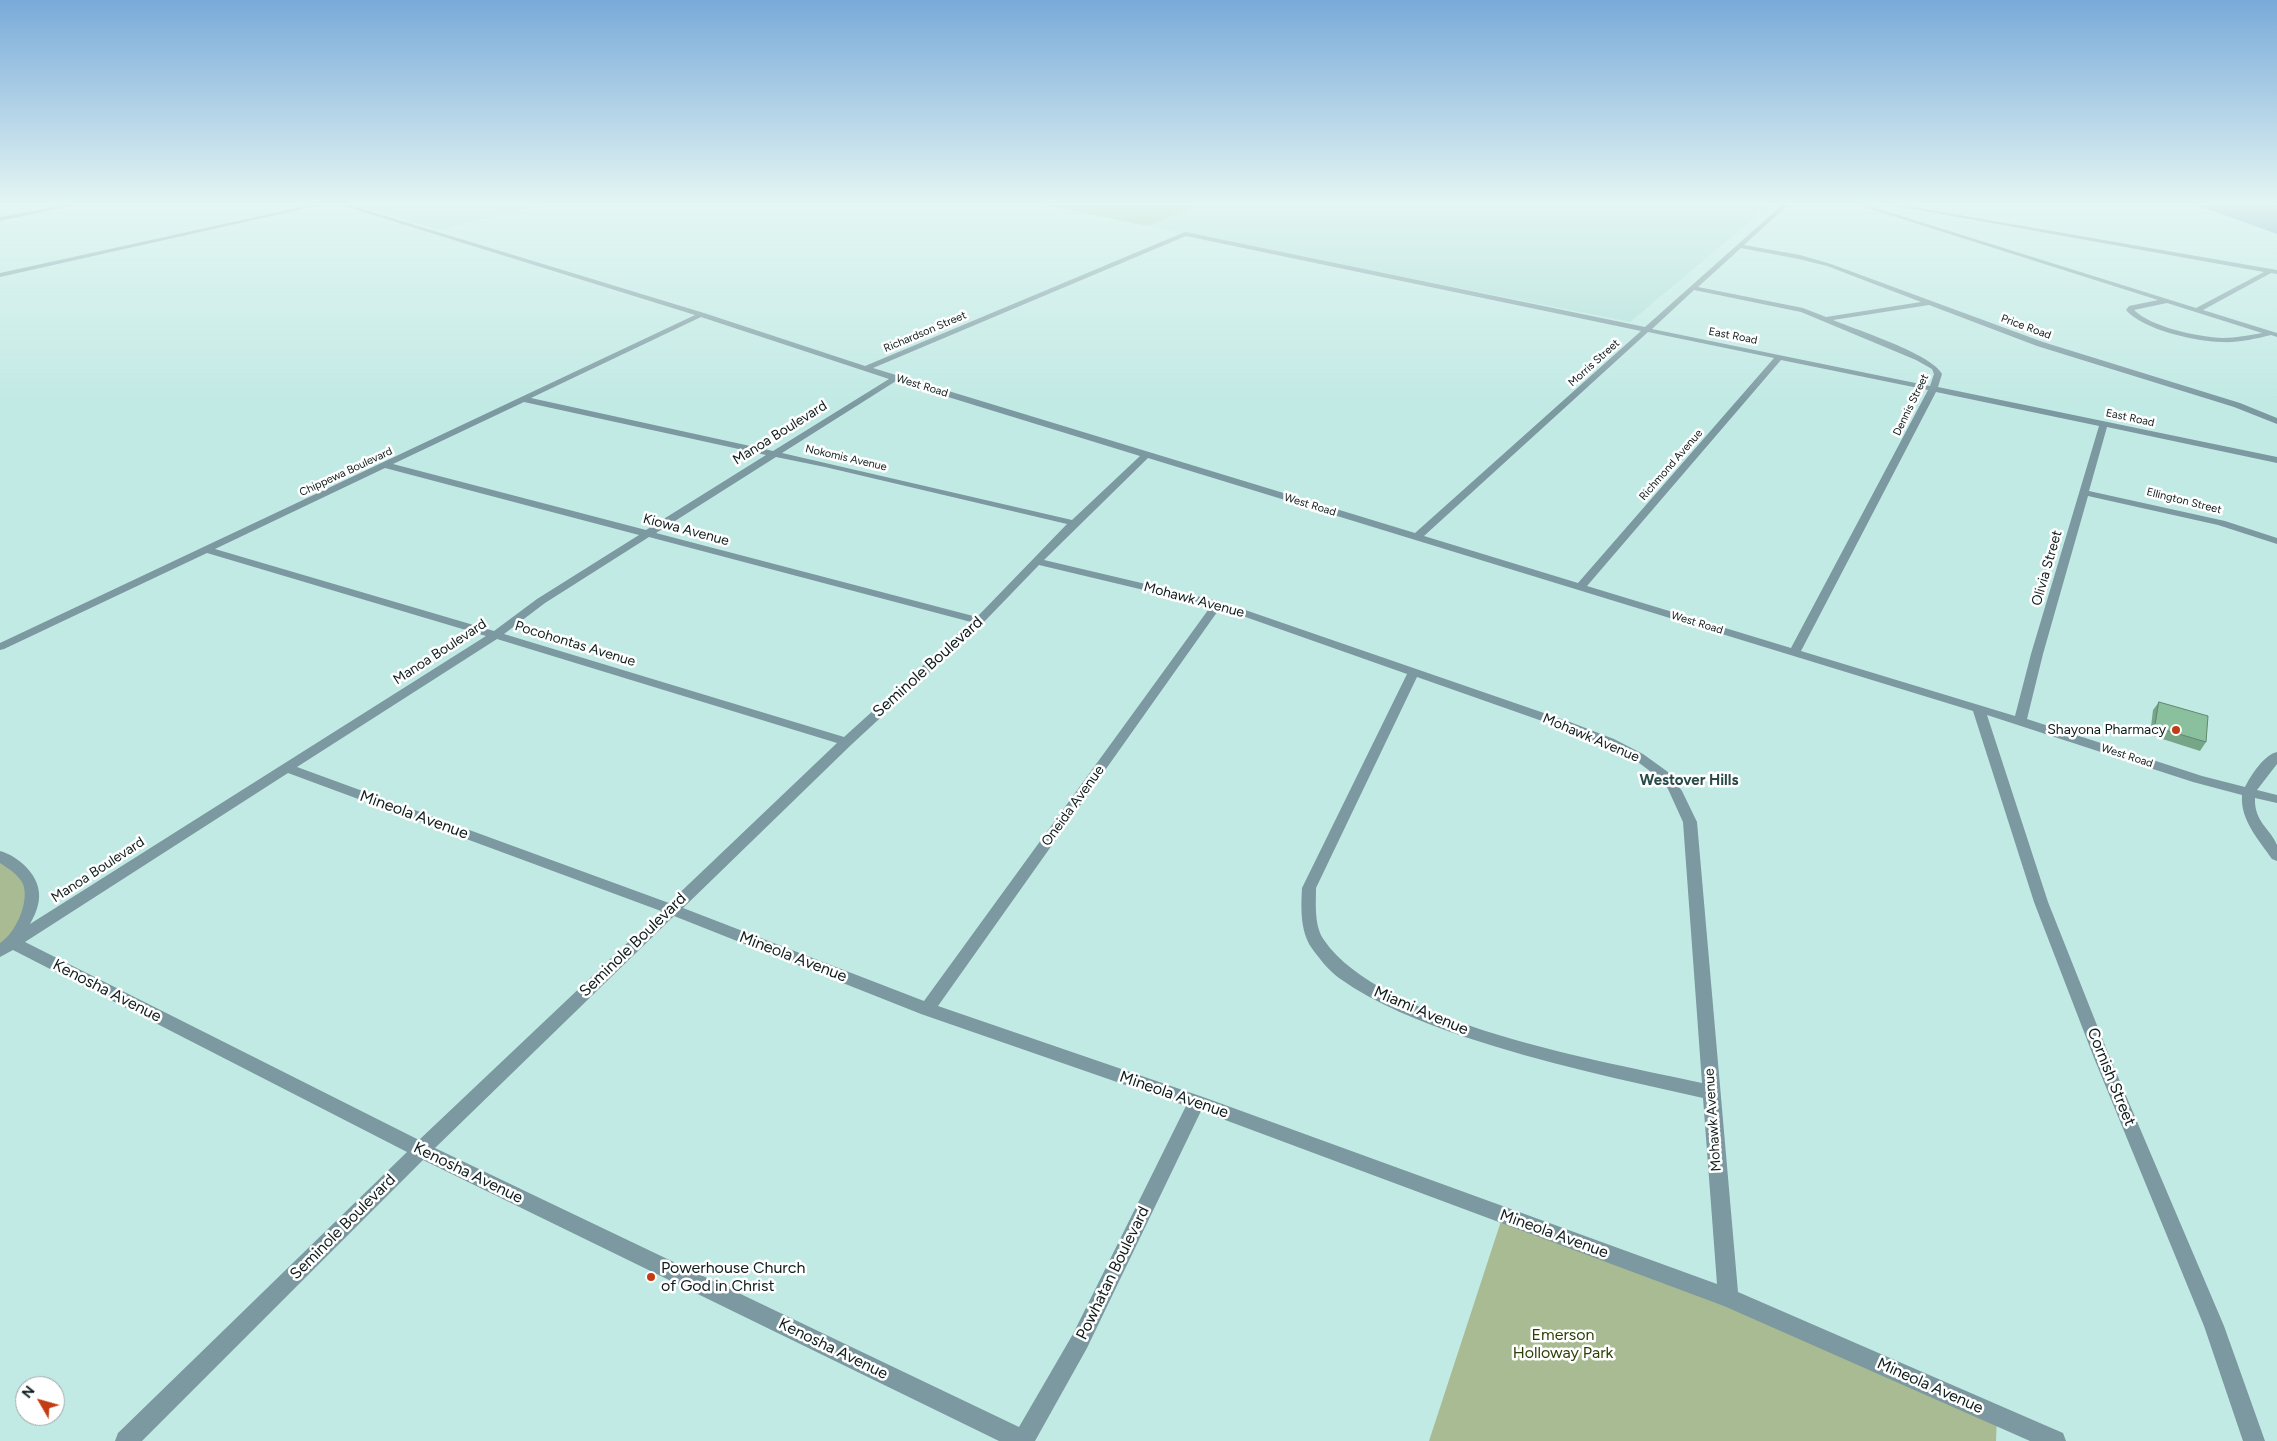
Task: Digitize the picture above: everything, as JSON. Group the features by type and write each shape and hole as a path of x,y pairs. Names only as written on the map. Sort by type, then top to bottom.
{"street":[{"path":"0,276 17,272"},
{"name":"West Road","path":"562,272 895,378 2020,721 2198,779 2277,799"},
{"name":"Richardson Street","path":"867,368 1094,272"},
{"name":"East Road","path":"1369,272 2277,460"},
{"name":"Morris Street","path":"1417,538 1710,272"},
{"name":"Price Road","path":"1847,272 2059,351 2237,405 2277,421"},
{"path":"2078,272 2275,334"},
{"path":"2197,310 2274,272"},
{"name":"Dennis Street","path":"1693,288 1785,306 1826,319 1919,358 1935,368 1938,374 1934,389 1794,653"},
{"path":"2166,300 2131,307 2130,310 2141,319 2207,339 2231,340 2275,334"},
{"path":"1826,319 1928,302"},
{"name":"Chippewa Boulevard","path":"0,646 208,550 701,315"},
{"name":"Richmond Avenue","path":"1580,587 1779,357"},
{"name":"Manoa Boulevard","path":"6,947 495,635 541,601 895,378"},
{"name":"Nokomis Avenue","path":"523,399 1074,523"},
{"name":"Olivia Street","path":"2020,721 2104,424"},
{"name":"Seminole Boulevard","path":"126,1441 421,1150 846,742 980,621 1074,523 1146,455"},
{"name":"Kiowa Avenue","path":"385,466 980,621"},
{"name":"Ellington Street","path":"2084,492 2221,523 2277,541"},
{"name":"Pocohontas Avenue","path":"208,550 846,742"},
{"name":"Mohawk Avenue","path":"1036,561 1218,604 1566,725 1622,749 1656,767 1673,787 1690,822 1728,1298"},
{"name":"Oneida Avenue","path":"927,1009 1218,604"},
{"name":"Miami Avenue","path":"1413,673 1308,888 1309,922 1318,944 1337,966 1361,985 1393,1002 1442,1021 1506,1045 1711,1092"},
{"name":"Cornish Street","path":"1979,709 2042,902 2102,1058 2214,1326 2254,1441"},
{"path":"2277,756 2258,777 2249,793 2250,810 2256,825 2277,856"},
{"name":"Mineola Avenue","path":"286,768 671,909 927,1009 1197,1102 1728,1298 2055,1441"},
{"path":"0,856 23,872 33,889 30,912 6,947"},
{"name":"Kenosha Avenue","path":"6,947 1023,1441"},
{"name":"Powhatan Boulevard","path":"1023,1441 1080,1340 1197,1102"}],"shaded area":[{"path":"1380,272 1690,272 1630,322"}],"green space":[{"path":"0,858 23,872 29,912 0,951"},
{"name":"Emerson Holloway Park","path":"1503,1215 1997,1416 1996,1441 1429,1441"}],"building":[{"path":"2159,702 2208,716 2206,742 2155,727"}],"place":[{"name":"Shayona Pharmacy","path":"2176,730"},
{"name":"Powerhouse Church of God in Christ","path":"651,1277"}],"district":[{"name":"Westover Hills","path":"1689,781"}]}
